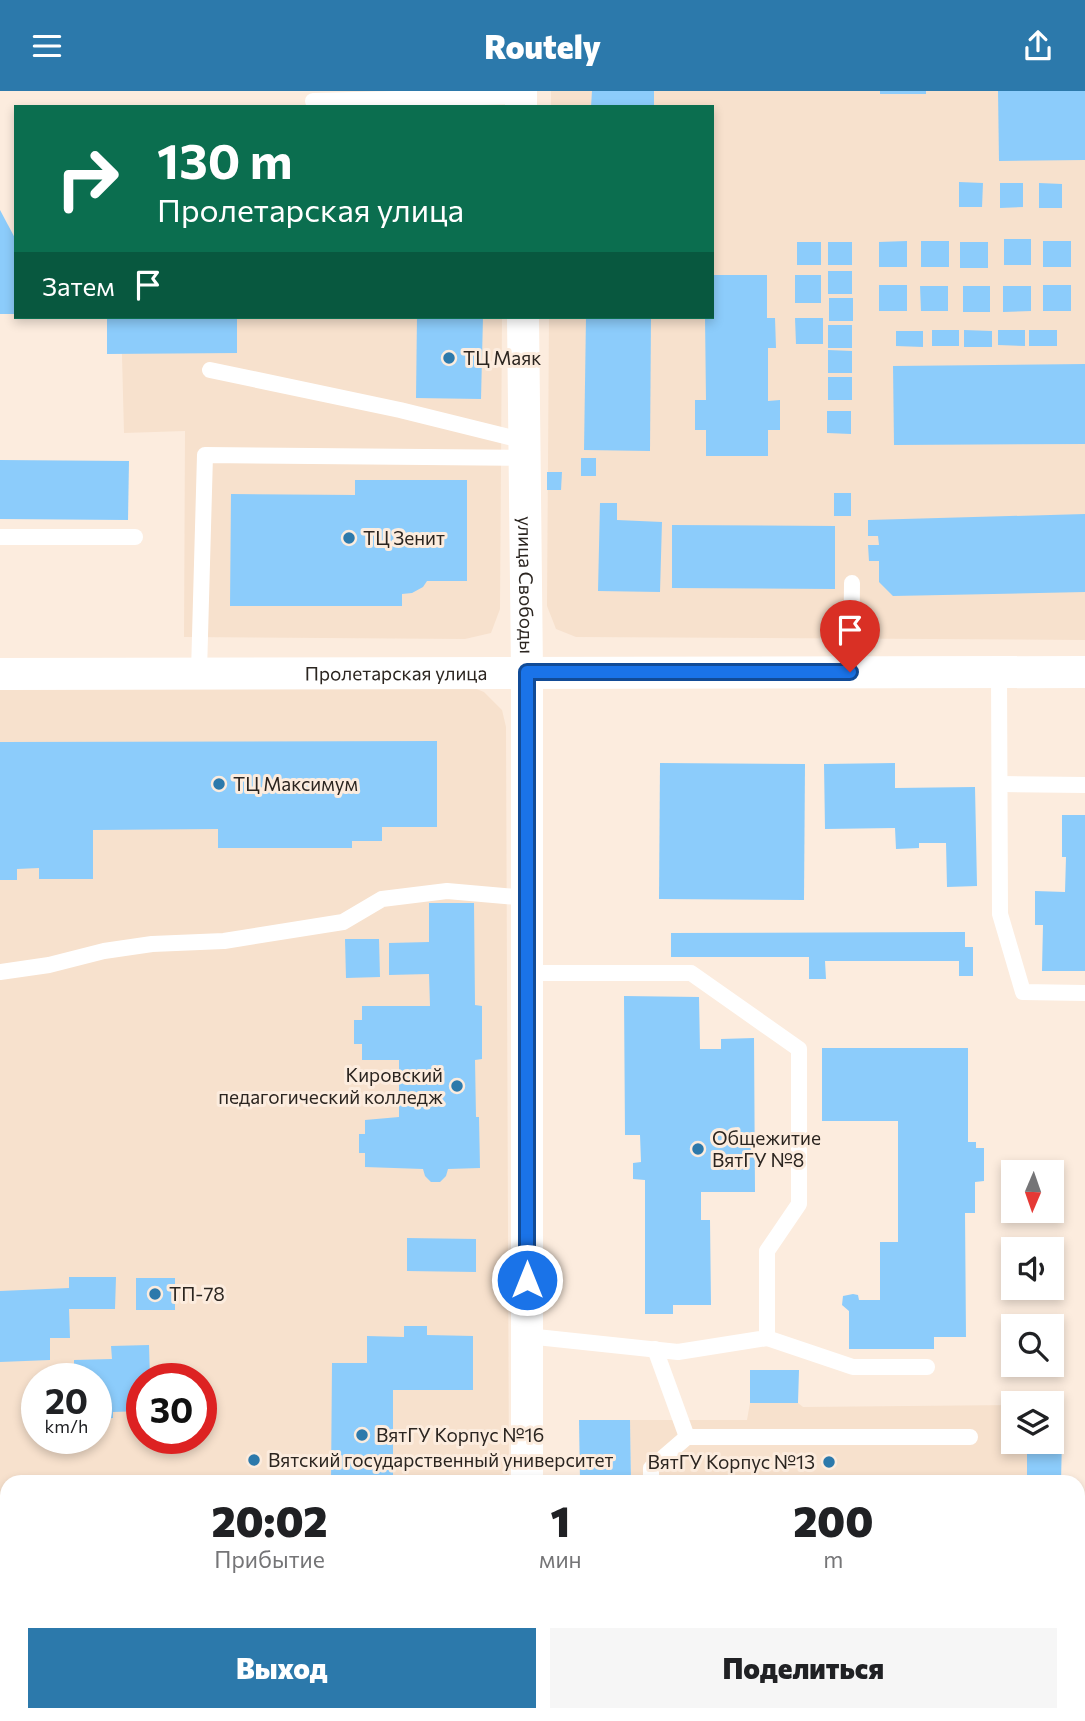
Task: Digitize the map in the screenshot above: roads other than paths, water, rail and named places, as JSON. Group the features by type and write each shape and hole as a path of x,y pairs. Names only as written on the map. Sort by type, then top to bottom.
{"street":[{"name":"улица Свободы","path":"523,319 527,672 527,1475"},
{"name":"Пролетарская улица","path":"0,674 1085,671"}],"lane":[{"path":"313,101 521,98"},
{"path":"210,370 400,410 525,450"},
{"path":"199,672 205,455 525,450"},
{"path":"0,537 135,537"},
{"path":"850,672 852,583"},
{"path":"999,672 1000,913 1023,992 1085,993"},
{"path":"1000,784 1085,785"},
{"path":"0,972 152,944 224,941 343,922 382,899 447,891 527,898"},
{"path":"528,974 691,973 799,1049 799,1204 767,1251 767,1338"},
{"path":"527,1336 678,1352 767,1338 853,1367 927,1367"},
{"path":"655,1349 687,1437"},
{"path":"651,1475 651,1468 687,1437 970,1437"}],"place":[{"name":"ТЦ Маяк","path":"449,358"},
{"name":"ТЦ Зенит","path":"349,538"},
{"name":"ТЦ Максимум","path":"219,784"},
{"name":"Кировский педагогический колледж","path":"457,1086"},
{"name":"Общежитие ВятГУ №8","path":"698,1149"},
{"name":"ТП-78","path":"155,1294"},
{"name":"ВятГУ Корпус №16","path":"362,1435"},
{"name":"Вятский государственный университет","path":"254,1460"},
{"name":"ВятГУ Корпус №13","path":"829,1462"}]}
